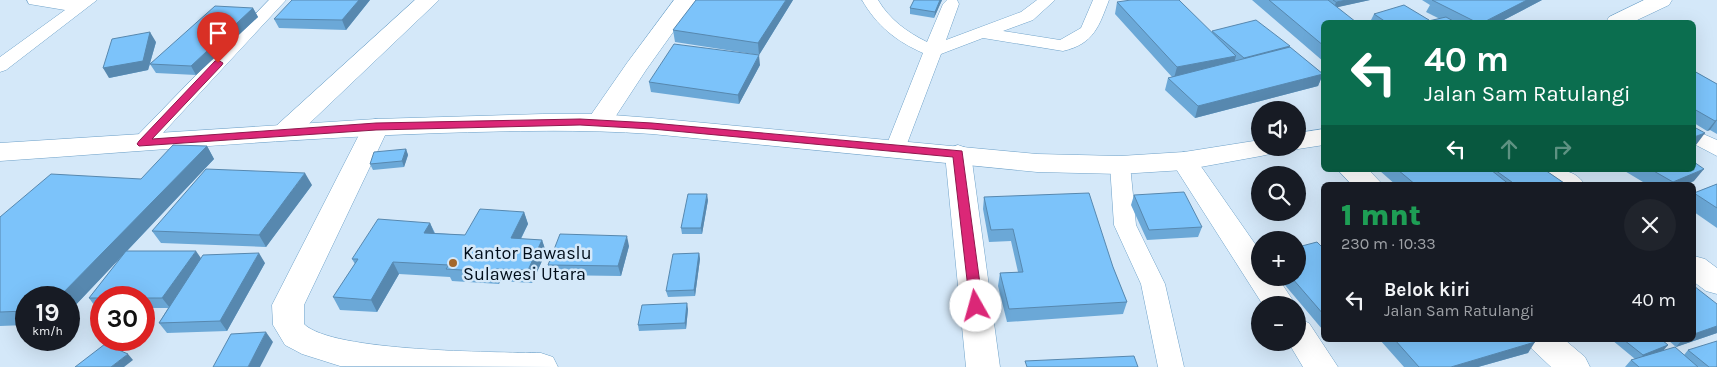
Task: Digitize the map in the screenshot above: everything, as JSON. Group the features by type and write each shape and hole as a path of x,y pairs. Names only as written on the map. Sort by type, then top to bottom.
{"main road":[{"path":"285,132 428,0"},
{"path":"599,122 635,68 685,0"},
{"path":"1621,20 1661,0"},
{"path":"0,152 142,144 285,132 543,122 599,122 958,154 1037,163 1120,165 1184,161 1251,150"},
{"path":"376,127 288,305 286,320 296,336 318,348 361,356 424,362 541,367"},
{"path":"958,154 984,367"},
{"path":"1184,161 1251,261"},
{"path":"1354,172 1366,182"},
{"path":"1551,172 1566,182"},
{"path":"1696,269 1717,283"},
{"path":"1545,342 1573,367"},
{"path":"1306,344 1321,367"}],"lane":[{"path":"35,0 84,3"},
{"path":"142,144 278,0"},
{"path":"870,0 886,23 906,40 933,51 1027,16 1047,0"},
{"path":"981,33 1063,46 1088,31 1101,0"},
{"path":"0,66 84,3"},
{"path":"895,149 951,4"},
{"path":"1696,137 1717,149"},
{"path":"1120,165 1125,225 1152,284 1171,367"}],"building":[{"path":"292,0 359,0 342,20 274,19"},
{"path":"696,0 786,0 758,43 673,30"},
{"path":"914,0 940,0 935,12 910,8"},
{"path":"1131,0 1179,0 1236,56 1177,67 1117,2"},
{"path":"1269,0 1328,0 1353,20 1321,20 1321,43"},
{"path":"1432,0 1527,0 1488,20 1472,20"},
{"path":"1404,5 1429,20 1383,20 1374,14"},
{"path":"215,6 253,8 191,66 150,64"},
{"path":"1446,17 1451,20 1433,20"},
{"path":"1256,20 1290,46 1244,58 1212,31"},
{"path":"150,32 143,61 103,68 112,39"},
{"path":"674,44 759,55 738,95 649,82"},
{"path":"1290,47 1321,72 1321,75 1198,106 1168,78"},
{"path":"1696,72 1717,84 1717,120 1715,121 1696,110"},
{"path":"1696,128 1705,133 1696,136"},
{"path":"173,145 207,146 70,286 15,286 15,311 0,312 0,217 51,174 141,179"},
{"path":"406,149 402,161 370,164 374,152"},
{"path":"1696,163 1704,169 1673,182 1656,172 1696,172"},
{"path":"206,169 305,173 259,235 152,231"},
{"path":"1400,172 1494,172 1506,182 1412,182"},
{"path":"1498,172 1548,172 1563,182 1512,182"},
{"path":"1717,184 1717,208 1696,194 1696,192"},
{"path":"1184,192 1202,227 1149,230 1134,195"},
{"path":"1089,193 1113,267 1127,302 1009,309 1000,273 1023,272 1013,229 991,230 984,197"},
{"path":"688,194 707,194 701,228 681,228"},
{"name":"Kantor Bawaslu Sulawesi Utara","path":"480,209 524,212 511,238 542,240 528,270 496,269 494,272 446,269 449,265 393,262 371,300 333,297 358,259 352,259 378,219 430,223 424,233 465,235"},
{"path":"560,234 627,236 618,266 548,265"},
{"path":"1317,242 1321,246 1321,312 1299,286 1306,286 1306,245"},
{"path":"126,251 196,251 162,298 155,298 155,286 98,286"},
{"path":"259,253 220,321 159,323 203,255"},
{"path":"699,253 694,290 666,291 673,254"},
{"path":"1696,288 1717,304 1717,326 1696,333"},
{"path":"687,303 685,323 638,325 642,305"},
{"path":"266,332 248,367 213,367 231,334"},
{"path":"1717,341 1717,367 1709,367 1688,350"},
{"path":"1397,342 1535,342 1451,367 1419,367"},
{"path":"1627,342 1664,342 1668,345 1643,355"},
{"path":"1675,347 1698,367 1639,367 1631,360"},
{"path":"96,351 121,351 128,354 111,367 75,367"},
{"path":"1134,356 1138,367 1027,367 1025,361"}],"place":[{"name":"Kantor Bawaslu Sulawesi Utara","path":"453,263"}],"route":[{"path":"218,63 142,144 285,132 376,127 599,122 958,154 976,306"}]}
